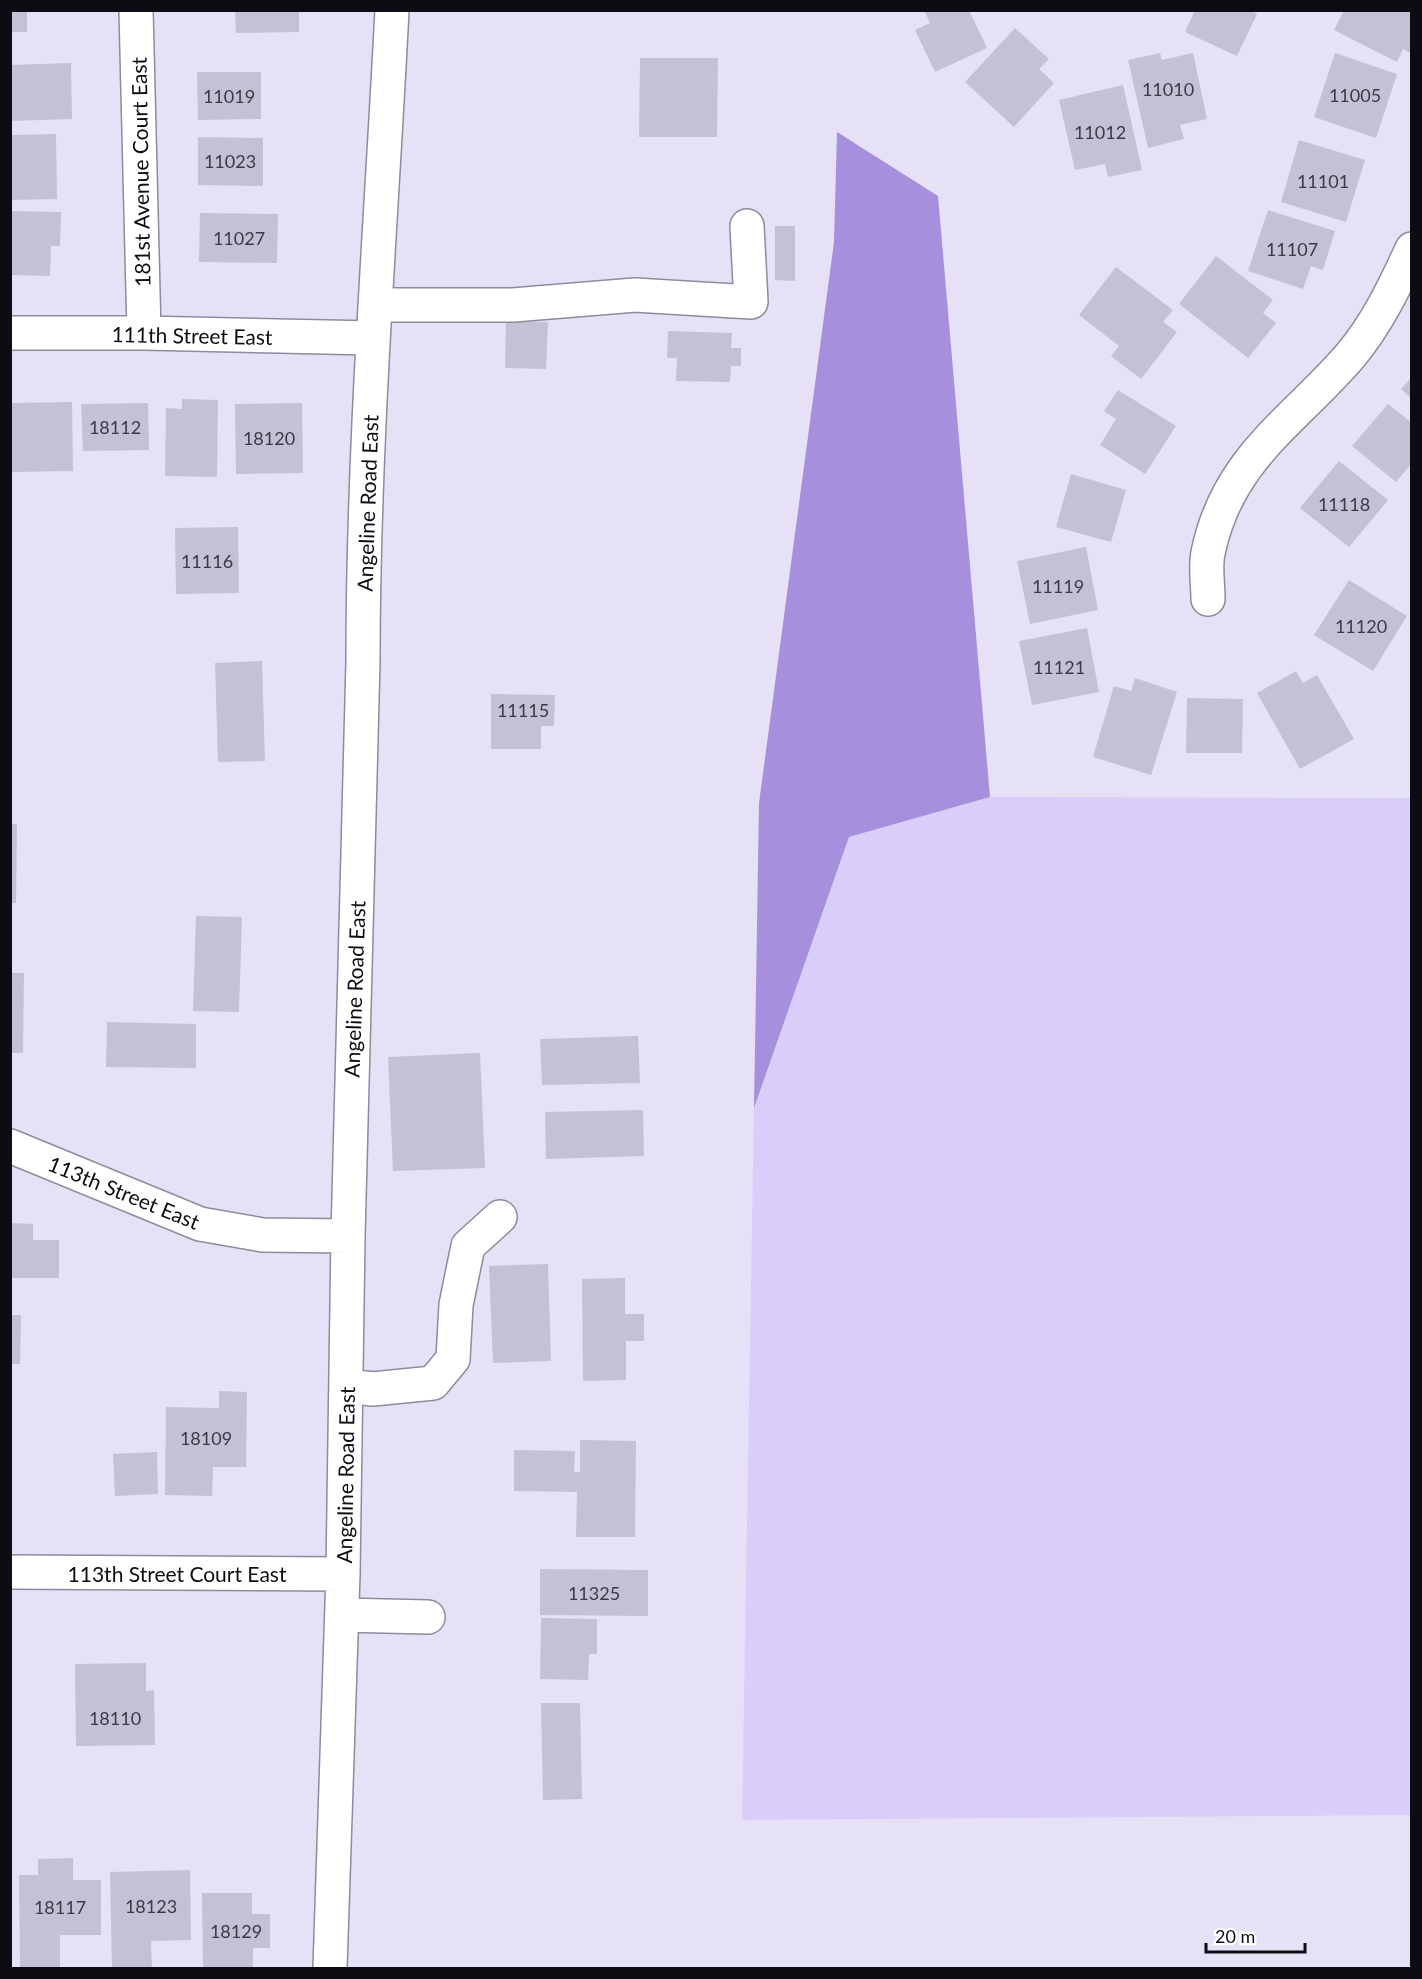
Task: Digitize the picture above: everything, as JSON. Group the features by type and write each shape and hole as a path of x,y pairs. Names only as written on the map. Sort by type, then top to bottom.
{"street":[{"name":"181st Avenue Court East","path":"136,10 144,333"},
{"name":"Angeline Road East","path":"330,1968 343,1574 348,1236 363,592 373,338 392,10"},
{"path":"375,305 513,305 635,295 751,302 747,226"},
{"path":"1208,599 1208,555 1220,515 1237,478 1261,446 1327,382 1352,353 1384,306 1412,249"},
{"name":"111th Street East","path":"10,333 144,333 373,338"},
{"name":"113th Street East","path":"10,1146 200,1224 263,1235 348,1236"},
{"path":"346,1386 373,1389 433,1383 453,1359 456,1305 468,1246 500,1218"},
{"name":"113th Street Court East","path":"10,1572 343,1574"},
{"path":"342,1615 428,1617"}],"shaded area":[{"path":"837,132 938,196 990,797 849,837 754,1108 759,803 834,242"},
{"path":"990,797 1411,798 1411,1815 742,1820 754,1108 849,837"}],"building":[{"path":"10,10 27,10 27,32 10,32"},
{"path":"235,10 299,10 299,32 236,33"},
{"path":"924,10 969,10 987,48 935,72 915,30 930,23"},
{"path":"1195,10 1250,10 1257,14 1237,56 1185,32"},
{"path":"1344,10 1412,10 1412,54 1403,49 1397,62 1334,30"},
{"path":"1015,28 1049,59 1039,69 1054,83 1014,127 965,82"},
{"path":"1160,53 1162,60 1193,53 1207,119 1180,125 1184,139 1148,148 1128,60"},
{"path":"1335,53 1397,74 1376,138 1314,117"},
{"path":"640,58 718,58 717,137 639,137"},
{"path":"71,63 72,119 10,121 10,65"},
{"path":"197,72 261,72 261,119 198,120"},
{"path":"1123,85 1142,170 1108,177 1105,164 1075,170 1059,100"},
{"path":"56,134 57,199 10,200 10,135"},
{"path":"198,137 263,138 263,186 198,185"},
{"path":"1299,140 1365,160 1346,222 1281,202"},
{"path":"1268,210 1335,231 1323,270 1311,266 1303,289 1248,271"},
{"path":"10,211 61,212 60,246 51,246 50,276 10,275"},
{"path":"200,213 278,214 277,263 199,262"},
{"path":"775,226 795,226 795,281 775,280"},
{"path":"1216,256 1273,300 1263,313 1276,323 1248,358 1179,304"},
{"path":"1116,267 1173,310 1163,322 1177,332 1141,379 1111,356 1119,346 1079,315"},
{"path":"506,321 548,322 546,369 505,368"},
{"path":"668,331 732,333 731,348 741,348 741,366 731,366 730,382 676,381 677,358 667,358"},
{"path":"1412,377 1412,399 1401,389"},
{"path":"1118,390 1176,426 1145,474 1100,445 1116,419 1104,411"},
{"path":"182,399 218,400 217,477 165,476 166,408 182,409"},
{"path":"72,402 73,471 10,472 10,403"},
{"path":"148,403 149,450 83,451 81,404"},
{"path":"302,403 303,473 236,474 235,404"},
{"path":"1388,404 1412,423 1412,463 1396,482 1352,446"},
{"path":"1339,461 1388,500 1349,547 1300,508"},
{"path":"1071,474 1126,490 1111,542 1056,527"},
{"path":"238,527 239,593 176,594 175,528"},
{"path":"1086,547 1098,610 1030,624 1017,561"},
{"path":"1349,580 1407,616 1373,671 1314,635"},
{"path":"1087,628 1099,692 1032,705 1019,641"},
{"path":"262,661 265,761 218,762 215,663"},
{"path":"1296,671 1303,683 1317,675 1354,739 1300,769 1257,693"},
{"path":"1135,678 1177,692 1151,775 1093,757 1114,686 1131,691"},
{"path":"491,694 555,695 554,726 541,726 541,749 491,749"},
{"path":"1187,698 1243,699 1242,753 1186,753"},
{"path":"10,824 17,824 16,903 10,903"},
{"path":"196,916 242,917 239,1012 193,1011"},
{"path":"10,973 24,973 23,1053 10,1053"},
{"path":"107,1022 196,1024 196,1068 106,1067"},
{"path":"638,1036 640,1083 542,1085 540,1039"},
{"path":"480,1053 485,1168 393,1171 388,1057"},
{"path":"643,1110 644,1156 546,1159 545,1112"},
{"path":"10,1223 33,1224 33,1240 59,1240 59,1278 10,1278"},
{"path":"548,1264 551,1361 493,1363 489,1266"},
{"path":"625,1278 625,1314 644,1314 644,1341 626,1341 626,1380 583,1381 582,1279"},
{"path":"10,1315 21,1315 20,1364 10,1364"},
{"path":"219,1391 247,1392 246,1467 213,1467 212,1496 165,1495 166,1407 219,1408"},
{"path":"580,1440 636,1441 635,1537 576,1537 577,1492 514,1491 514,1450 575,1451 574,1472 580,1472"},
{"path":"157,1452 158,1494 115,1496 113,1454"},
{"path":"540,1569 648,1570 648,1616 540,1615"},
{"path":"541,1618 597,1619 597,1654 589,1654 588,1680 540,1679"},
{"path":"146,1663 146,1691 154,1690 155,1745 76,1746 75,1664"},
{"path":"541,1703 580,1703 582,1799 543,1800"},
{"path":"73,1858 73,1880 101,1880 101,1935 60,1935 60,1968 20,1968 19,1875 38,1875 38,1859"},
{"path":"190,1870 191,1940 151,1941 152,1968 112,1968 110,1872"},
{"path":"202,1893 252,1893 252,1914 270,1914 270,1948 253,1948 253,1968 203,1968"}]}
